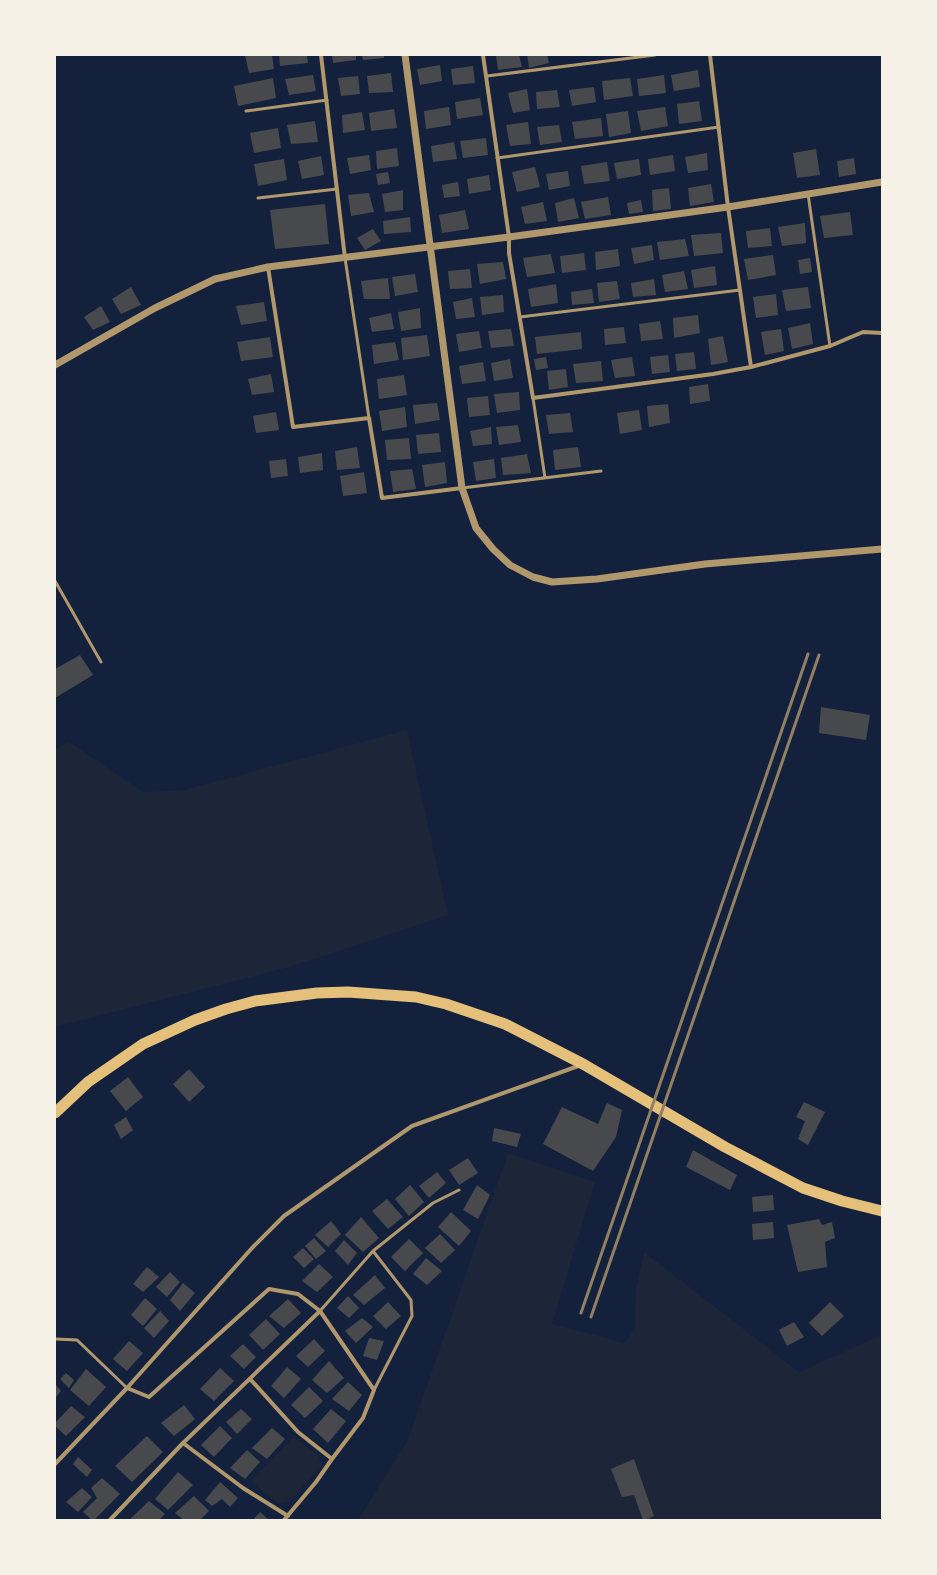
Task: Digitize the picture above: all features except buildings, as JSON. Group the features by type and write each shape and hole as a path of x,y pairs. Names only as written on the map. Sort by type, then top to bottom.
{"highway":[{"path":"55,1112 88,1082 144,1044 170,1031 226,1009 255,1001 317,993 348,992 416,997 446,1004 505,1024 583,1064 725,1147 803,1188 842,1201 882,1211"}],"street":[{"path":"321,55 345,258"},
{"path":"405,55 462,488 476,528 493,549 510,565 533,577 552,582 597,578 705,564 882,549"},
{"path":"483,55 509,237 509,253 533,398 713,374 751,367 830,346 863,332 882,333"},
{"path":"710,55 728,207 751,367"},
{"path":"55,365 155,308 215,279 268,267 509,237 728,207 882,182"},
{"path":"268,267 293,427 369,418 382,498 462,488"},
{"path":"55,1464 127,1388 252,1248 290,1212 412,1126 583,1064"},
{"path":"127,1388 149,1397 269,1289 298,1294 320,1312 374,1390 363,1418 316,1482 286,1518 183,1444"},
{"path":"110,1520 183,1444 320,1312"},
{"path":"251,1380 298,1432 332,1459"}],"lane":[{"path":"487,76 655,55"},
{"path":"246,111 327,100"},
{"path":"497,158 719,127"},
{"path":"258,198 337,189"},
{"path":"808,194 830,346"},
{"path":"345,258 369,418"},
{"path":"520,317 740,290"},
{"path":"533,398 545,478"},
{"path":"462,488 601,472"},
{"path":"55,581 101,662"},
{"path":"320,1312 373,1252 433,1203 459,1190"},
{"path":"373,1252 411,1300 412,1306 412,1316 374,1390"},
{"path":"55,1339 76,1340 127,1388"}],"shaded area":[{"path":"407,730 448,915 289,967 55,1027 55,750 69,742 143,792 185,790"},
{"path":"508,1153 595,1182 552,1324 625,1343 635,1328 636,1290 644,1252 799,1372 882,1335 882,1520 358,1520 408,1440"},
{"path":"293,1437 317,1454 322,1465 290,1501 278,1503 251,1482"}],"railway":[{"path":"581,1313 808,654"},
{"path":"591,1317 819,655"}]}
